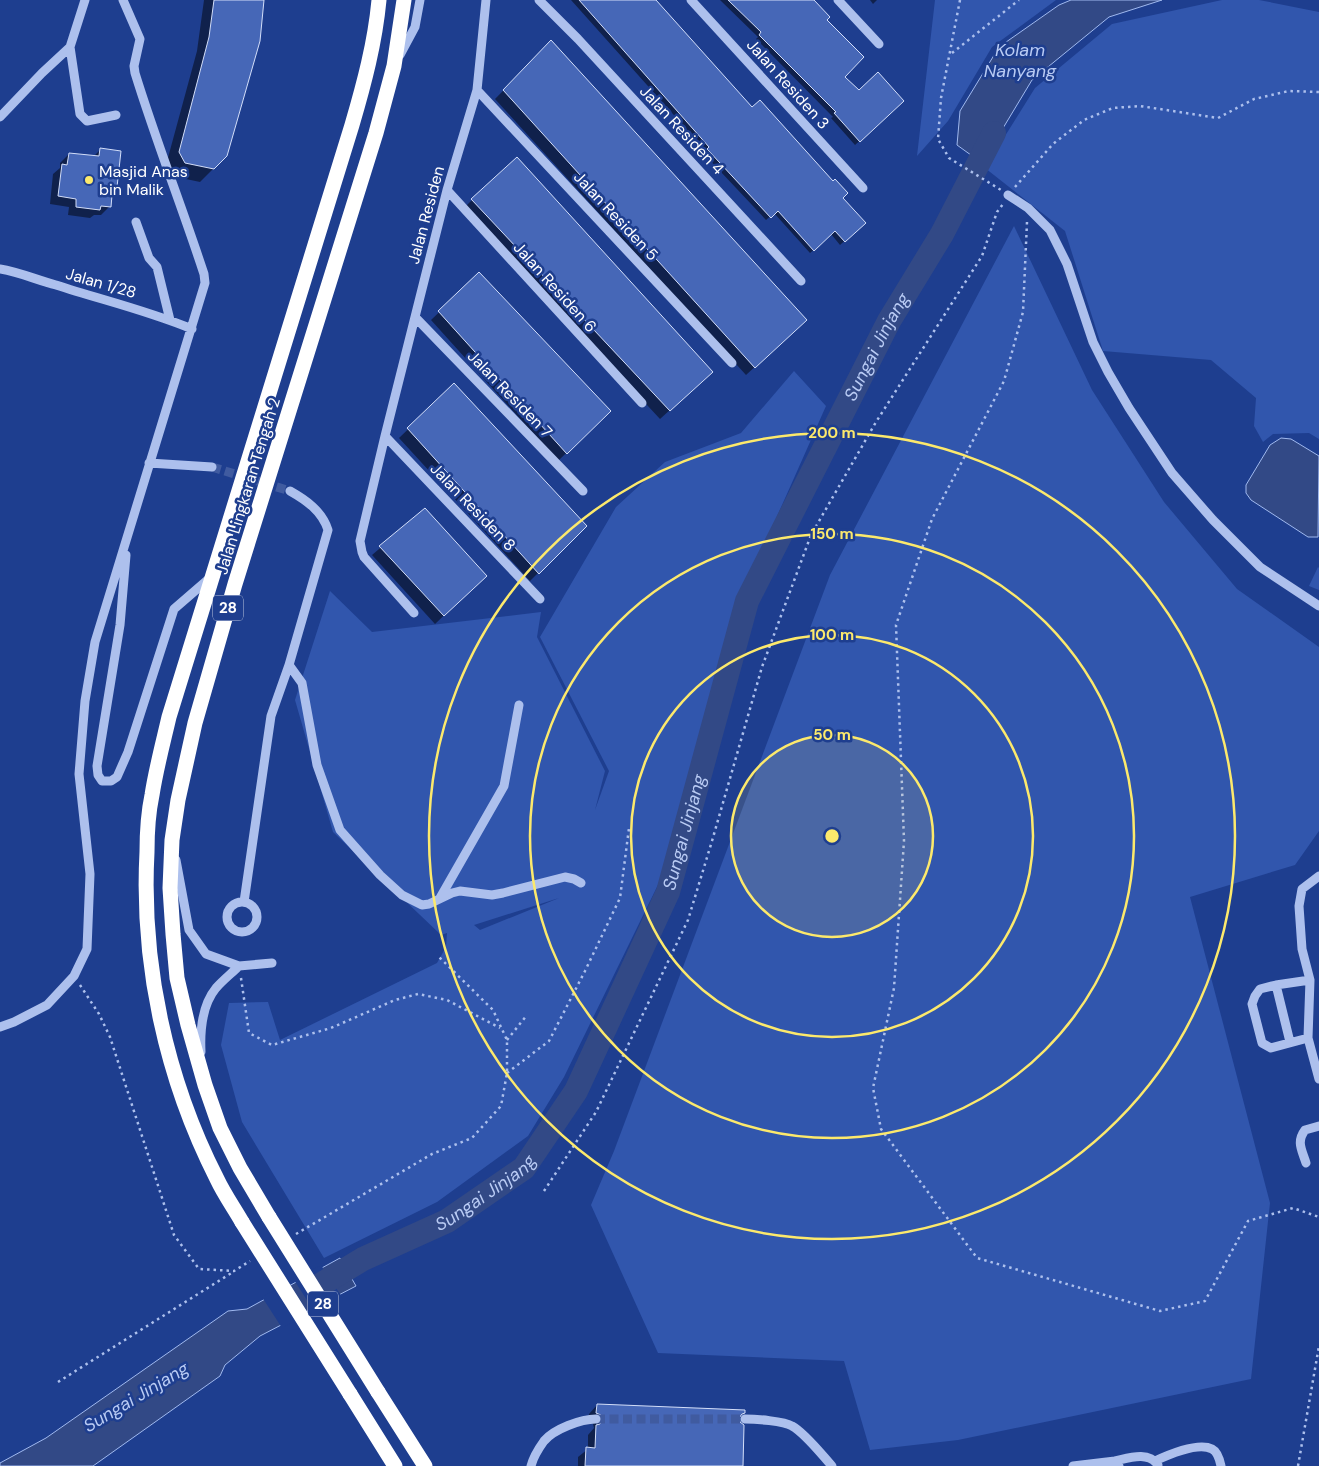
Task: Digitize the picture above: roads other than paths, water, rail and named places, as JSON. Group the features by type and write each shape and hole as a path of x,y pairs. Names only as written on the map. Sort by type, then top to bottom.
{"highway":[{"name":"Jalan Lingkaran Tengah 2","path":"379,0 377,26 368,70 352,125 169,717 151,797 147,839 145,898 147,935 161,1022 187,1110 217,1180 395,1466"},
{"name":"Jalan Lingkaran Tengah 2","path":"404,0 394,66 373,142 235,584 195,723 178,800 172,840 170,888 177,978 188,1025 220,1128 240,1168 268,1216 425,1466"}],"street":[{"path":"86,0 70,47 80,114 87,121 116,115"},
{"path":"0,1027 47,1005 74,976 87,949 90,874 79,774 85,701 95,642 204,290 204,274 135,73 134,66 140,39 123,0"},
{"path":"394,66 415,27 420,0"},
{"name":"Jalan Residen","path":"414,613 364,557 360,541 447,190 477,90 486,0"},
{"name":"Jalan Residen 4","path":"539,0 578,39 800,281"},
{"name":"Jalan Residen 3","path":"691,0 863,188"},
{"path":"838,0 879,44"},
{"path":"0,117 70,47"},
{"name":"Jalan Residen 5","path":"477,90 732,363"},
{"name":"Jalan Residen 6","path":"447,190 642,403"},
{"path":"1008,195 1028,208 1050,230 1067,264 1093,342 1108,372 1129,408 1172,473 1213,520 1260,567 1319,606"},
{"path":"136,222 148,258 157,267 170,320"},
{"name":"Jalan 1/28","path":"0,269 121,304 192,329"},
{"name":"Jalan Residen 7","path":"415,317 583,491"},
{"name":"Jalan Residen 8","path":"385,436 540,599"},
{"path":"149,463 212,467"},
{"path":"244,902 271,716 290,665 328,530 325,520 311,505 290,491"},
{"path":"128,537 120,625 97,766 98,775 102,781 111,781 117,777 128,752 174,609 212,575"},
{"path":"290,665 302,683 317,765 340,830 380,875 402,895 422,905 460,891 492,895 565,877 582,882"},
{"path":"439,899 504,786 519,705"},
{"path":"172,840 189,930 206,954 239,966 272,963"},
{"path":"1319,876 1302,889 1299,906 1302,949 1310,980 1308,1038 1319,1079"},
{"path":"201,1070 202,1023 208,1002 215,989 239,966"},
{"path":"1308,1038 1271,1048 1266,1046 1262,1043 1252,1004 1260,990 1276,985 1310,980"},
{"path":"1276,985 1290,1042"},
{"path":"1306,1163 1300,1136 1305,1130 1319,1126"},
{"path":"531,1466 532,1460 545,1440 562,1429 589,1419 596,1419"},
{"path":"745,1419 784,1423 792,1426 832,1466"},
{"path":"1072,1466 1117,1464 1129,1458 1146,1456 1157,1464 1171,1454 1187,1449 1204,1447 1213,1449 1222,1466"}],"water":[{"name":"Kolam Nanyang","path":"1071,0 1162,0 1109,17 1032,80 982,163 957,145 960,111 999,47 1059,5"},
{"path":"1281,438 1291,439 1319,456 1318,537 1308,537 1251,500 1246,493 1246,485 1270,445"},
{"path":"340,1258 356,1286 260,1336 225,1365 220,1376 93,1466 0,1466 0,1463 46,1438 228,1311 247,1309"}],"waterway":[{"name":"Sungai Jinjang","path":"320,1285 363,1259 447,1221 524,1168 576,1091 668,892 747,601 889,321 942,234 994,133"}],"tunnel":[{"path":"212,467 290,491"},
{"path":"596,1419 745,1419"}],"place":[{"name":"Masjid Anas bin Malik","path":"89,180"}]}
